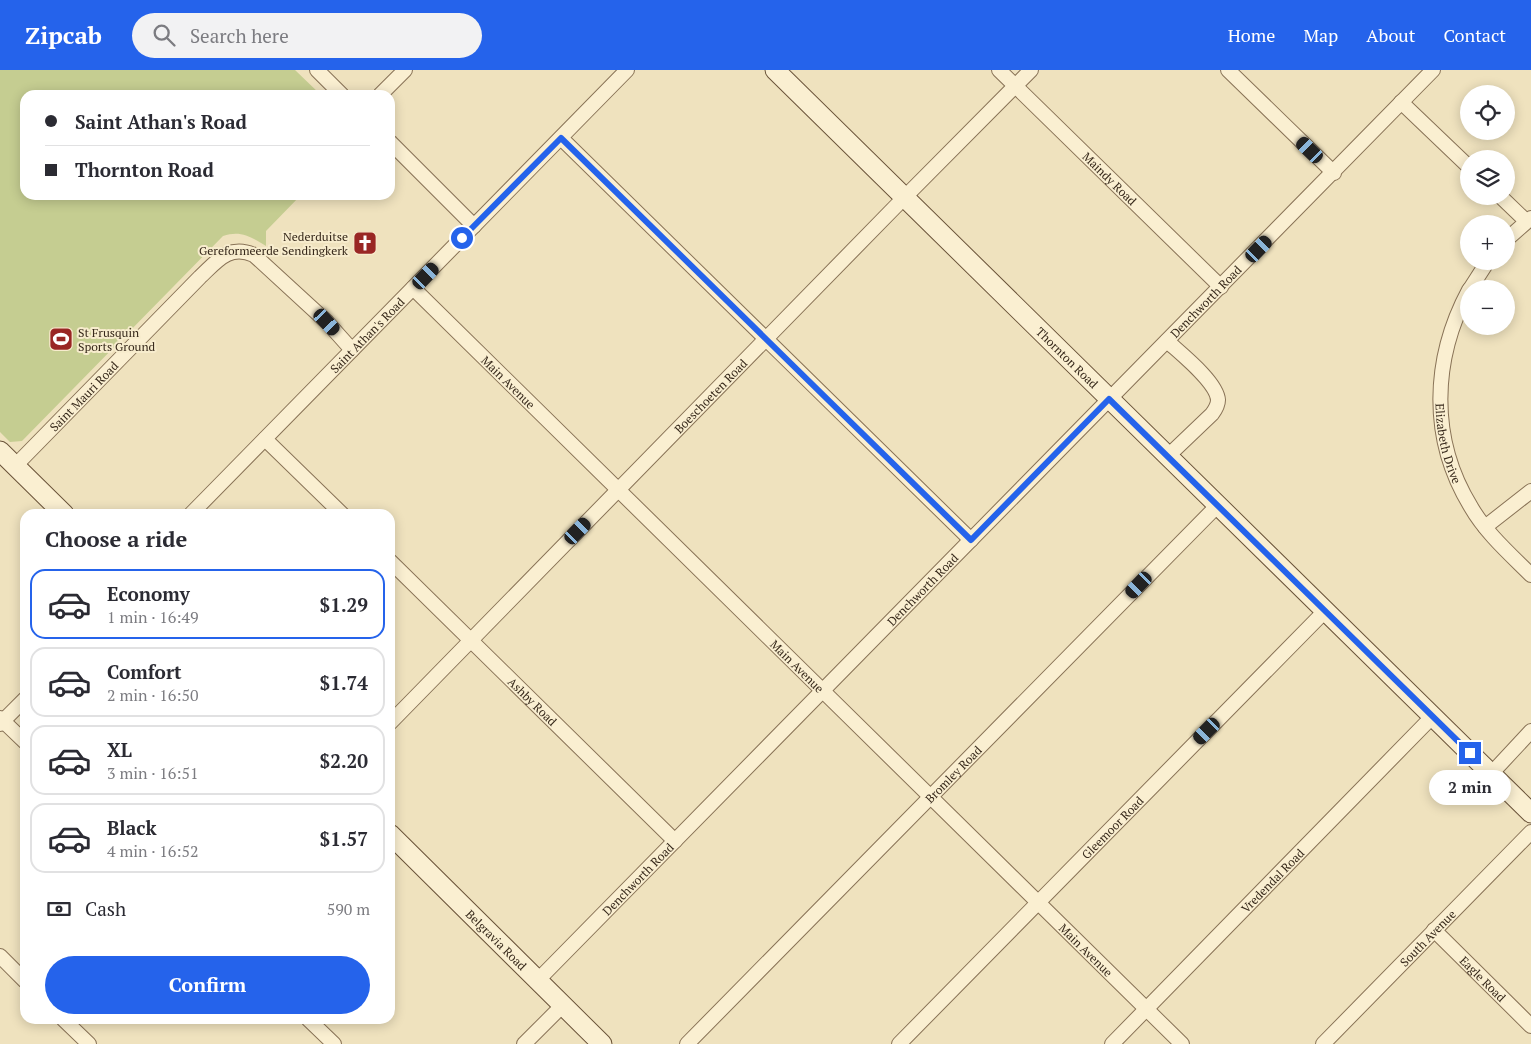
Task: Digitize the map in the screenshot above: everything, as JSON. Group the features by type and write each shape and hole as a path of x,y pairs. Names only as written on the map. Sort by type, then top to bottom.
{"street":[{"path":"316,70 337,90"},
{"path":"385,90 405,70"},
{"name":"Saint Athan's Road","path":"196,509 627,70"},
{"name":"Thornton Road","path":"775,70 1531,813"},
{"name":"Maindy Road","path":"999,70 1221,286"},
{"name":"Boeschoeten Road","path":"395,718 904,198 1032,70"},
{"path":"1228,70 1334,173"},
{"name":"Denchworth Road","path":"538,980 1167,340 1334,173 1433,70"},
{"path":"1401,102 1460,158"},
{"path":"561,138 971,540"},
{"path":"395,147 474,226"},
{"path":"1510,205 1528,220 1515,232"},
{"name":"Saint Mauri Road","path":"15,466 222,256 240,251 254,256 327,322 352,350"},
{"name":"Main Avenue","path":"413,288 1182,1044"},
{"name":"Elizabeth Drive","path":"1460,306 1447,340 1442,369 1440,416 1445,448 1459,484 1471,507 1504,549 1531,575"},
{"path":"1167,340 1206,378 1218,399 1212,414 1168,456"},
{"path":"265,439 337,509"},
{"path":"0,451 59,509"},
{"path":"1485,526 1531,491"},
{"name":"Bromley Road","path":"687,1044 1218,505"},
{"name":"Ashby Road","path":"395,566 675,841"},
{"name":"Gleemoor Road","path":"898,1044 1326,610"},
{"path":"20,704 1,721 20,738"},
{"name":"Vredendal Road","path":"1112,1044 1432,716"},
{"path":"1491,774 1531,731"},
{"name":"South Avenue","path":"1326,1043 1531,832"},
{"name":"Belgravia Road","path":"395,839 602,1044"},
{"name":"Eagle Road","path":"1434,930 1531,1026"},
{"path":"0,956 20,976"},
{"path":"524,1044 563,1005"},
{"path":"72,1024 89,1044"},
{"path":"313,1024 334,1044"}],"green space":[{"name":"St Frusquin Sports Ground","path":"0,70 295,70 316,90 20,90 20,200 296,200 266,231 266,246 251,237 241,234 223,236 22,441 10,442 0,432"}],"place":[{"name":"Nederduitse Gereformeerde Sendingkerk","path":"365,243"},
{"name":"St Frusquin Sports Ground","path":"61,339"}],"route":[{"path":"462,238 561,138 971,540 1109,399 1470,753"}]}
